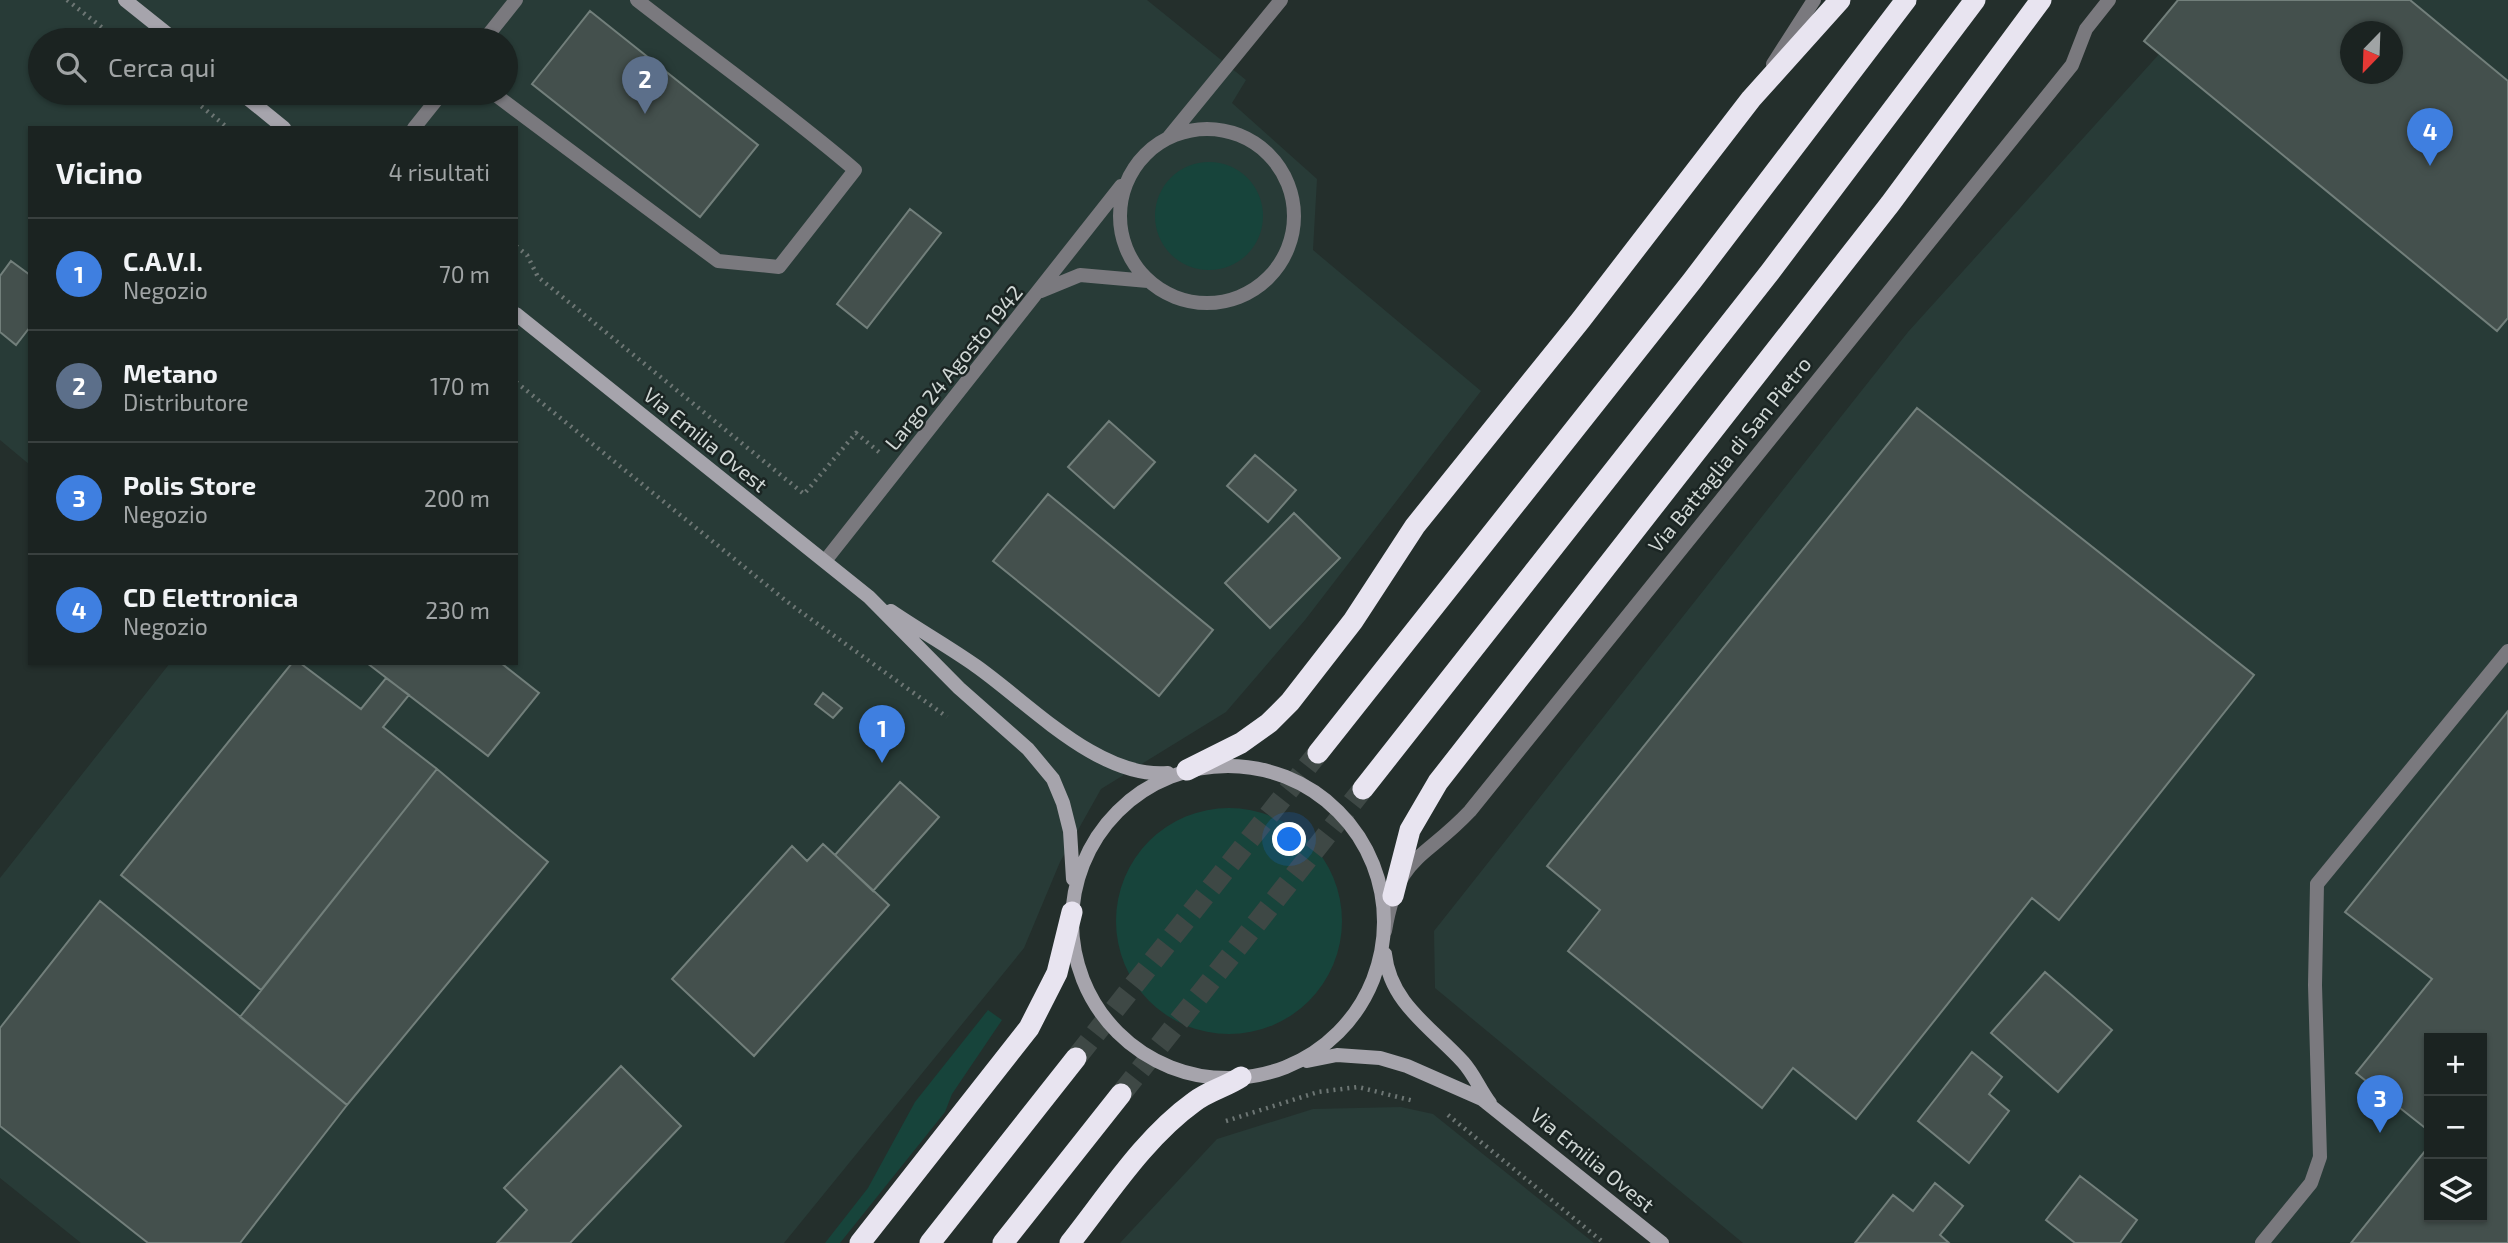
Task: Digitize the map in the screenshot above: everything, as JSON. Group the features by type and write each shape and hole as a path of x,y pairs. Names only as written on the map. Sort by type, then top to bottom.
{"highway":[{"path":"1187,770 1241,743 1269,723 1290,702 1353,621 1415,526 1580,321 1740,114 1840,0"},
{"path":"1318,754 1684,291 1906,0"},
{"path":"1363,789 1770,272 1975,0"},
{"path":"1393,896 1410,830 1438,782 1866,236 2041,0"},
{"path":"860,1243 1029,1028 1057,973 1072,912"},
{"path":"930,1243 1076,1058"},
{"path":"1070,1243 1138,1158 1178,1115 1203,1096 1241,1077"},
{"path":"1003,1243 1121,1094"}],"main road":[{"path":"125,0 160,28"},
{"path":"256,105 282,126"},
{"name":"Via Emilia Ovest","path":"518,316 869,597 976,666 1110,762 1139,773 1211,766 1261,768 1307,786 1327,801 1345,817 1372,859 1385,906 1387,968 1395,988 1423,1023 1467,1067 1496,1108"},
{"name":"Via Emilia Ovest","path":"869,597 958,688 1028,749 1053,779 1070,831 1073,861 1072,936 1084,983 1096,1004 1119,1033 1147,1055 1169,1066 1216,1078 1241,1077 1337,1055 1380,1058 1419,1072 1482,1099 1496,1108 1662,1243"},
{"name":"Via Emilia Ovest","path":"1072,912 1082,864 1107,822 1143,790 1187,770"},
{"name":"Via Emilia Ovest","path":"1289,1066 1311,1055 1349,1022 1374,980 1385,932"}],"street":[{"path":"494,28 516,0"},
{"path":"509,105 718,261 779,267 855,170 793,117 762,97 637,0"},
{"name":"Largo 24 Agosto 1942","path":"825,562 1146,153 1169,137 1281,0"},
{"path":"1740,114 1814,0"},
{"name":"Via Battaglia di San Pietro","path":"1385,932 1393,896 1405,869 1470,811 2072,65 2086,29 2109,0"},
{"path":"416,126 432,105"},
{"name":"Largo 24 Agosto 1942","path":"1129,176 1120,203 1121,232 1131,259 1149,281 1173,297 1192,301 1231,300 1257,288 1278,268 1291,242 1294,213 1289,185 1274,160 1252,141 1226,131 1197,129 1169,137"},
{"name":"Largo 24 Agosto 1942","path":"1040,291 1080,275 1149,281"},
{"path":"2262,1243 2311,1183 2320,1157 2315,985 2317,884 2508,651"}],"path":[{"path":"67,0 103,28"},
{"path":"200,105 226,126"},
{"path":"518,248 527,255 538,277 804,494 856,433 898,469"}],"shaded area":[{"path":"0,0 1147,0 1246,80 1232,103 1317,179 1313,250 1481,391 1305,620 1226,712 1101,789 1060,862 1024,948 784,1243 81,1243 0,1178 0,878 168,665 518,665 518,126 28,126 28,463 0,440"},
{"path":"2208,0 2508,0 2508,1243 1743,1243 1435,988 1434,931 1908,332"},
{"path":"1401,1107 1433,1114 1594,1243 1120,1243 1217,1139 1313,1109"}],"green space":[{"path":"1209,162 1229,167 1247,178 1258,196 1263,216 1258,236 1247,254 1229,265 1209,270 1189,265 1171,254 1160,236 1155,216 1160,196 1171,178 1189,167"},
{"path":"1240,808 1262,812 1282,821 1301,833 1317,849 1338,888 1342,921 1338,954 1334,964 1317,993 1301,1009 1262,1030 1218,1034 1196,1030 1176,1021 1157,1009 1141,993 1120,954 1116,910 1120,888 1129,868 1141,849 1157,833 1196,812"},
{"path":"988,1010 1002,1020 952,1094 945,1112 840,1243 825,1243 868,1188 915,1102"}],"building":[{"path":"2178,0 2410,0 2508,81 2508,318 2497,331 2144,41"},
{"path":"590,11 758,145 700,217 532,84"},
{"path":"910,209 941,233 867,328 837,304"},
{"path":"11,261 28,274 28,330 16,345 0,332 0,276"},
{"path":"1917,408 2254,675 2059,920 2032,898 1856,1119 1793,1068 1762,1108 1568,951 1600,910 1547,866"},
{"path":"1109,421 1155,462 1114,508 1068,467"},
{"path":"1255,455 1296,490 1268,522 1227,486"},
{"path":"1048,494 1213,630 1159,696 993,561"},
{"path":"1294,513 1340,558 1270,628 1225,583"},
{"path":"290,665 303,665 361,709 386,678 409,695 383,727 437,769 261,990 121,875"},
{"path":"370,665 504,665 539,693 488,756"},
{"path":"823,693 842,708 833,718 815,704"},
{"path":"2508,711 2508,1243 2351,1243 2424,1152 2424,1222 2487,1222 2487,1033 2424,1033 2424,1127 2356,1073 2432,979 2345,912"},
{"path":"437,769 548,862 347,1105 240,1017"},
{"path":"900,782 939,817 873,891 835,855"},
{"path":"823,844 889,905 754,1056 672,979 792,846 807,861"},
{"path":"100,901 347,1105 240,1243 148,1243 0,1126 0,1028"},
{"path":"2045,972 2112,1030 2058,1092 1991,1033"},
{"path":"1972,1052 2002,1077 1989,1094 2009,1111 1969,1163 1918,1121"},
{"path":"621,1066 681,1126 570,1243 497,1243 527,1210 504,1188"},
{"path":"2080,1176 2137,1220 2120,1243 2075,1243 2046,1220"},
{"path":"1935,1183 1963,1206 1940,1235 1949,1243 1855,1243 1893,1195 1913,1211"}],"tunnel":[{"path":"1076,1058 1318,753"},
{"path":"1121,1094 1363,789"}],"place":[{"name":"Metano","path":"645,114"},
{"name":"CD Elettronica","path":"2430,166"},
{"name":"C.A.V.I.","path":"882,763"},
{"name":"Polis Store","path":"2380,1133"}]}
